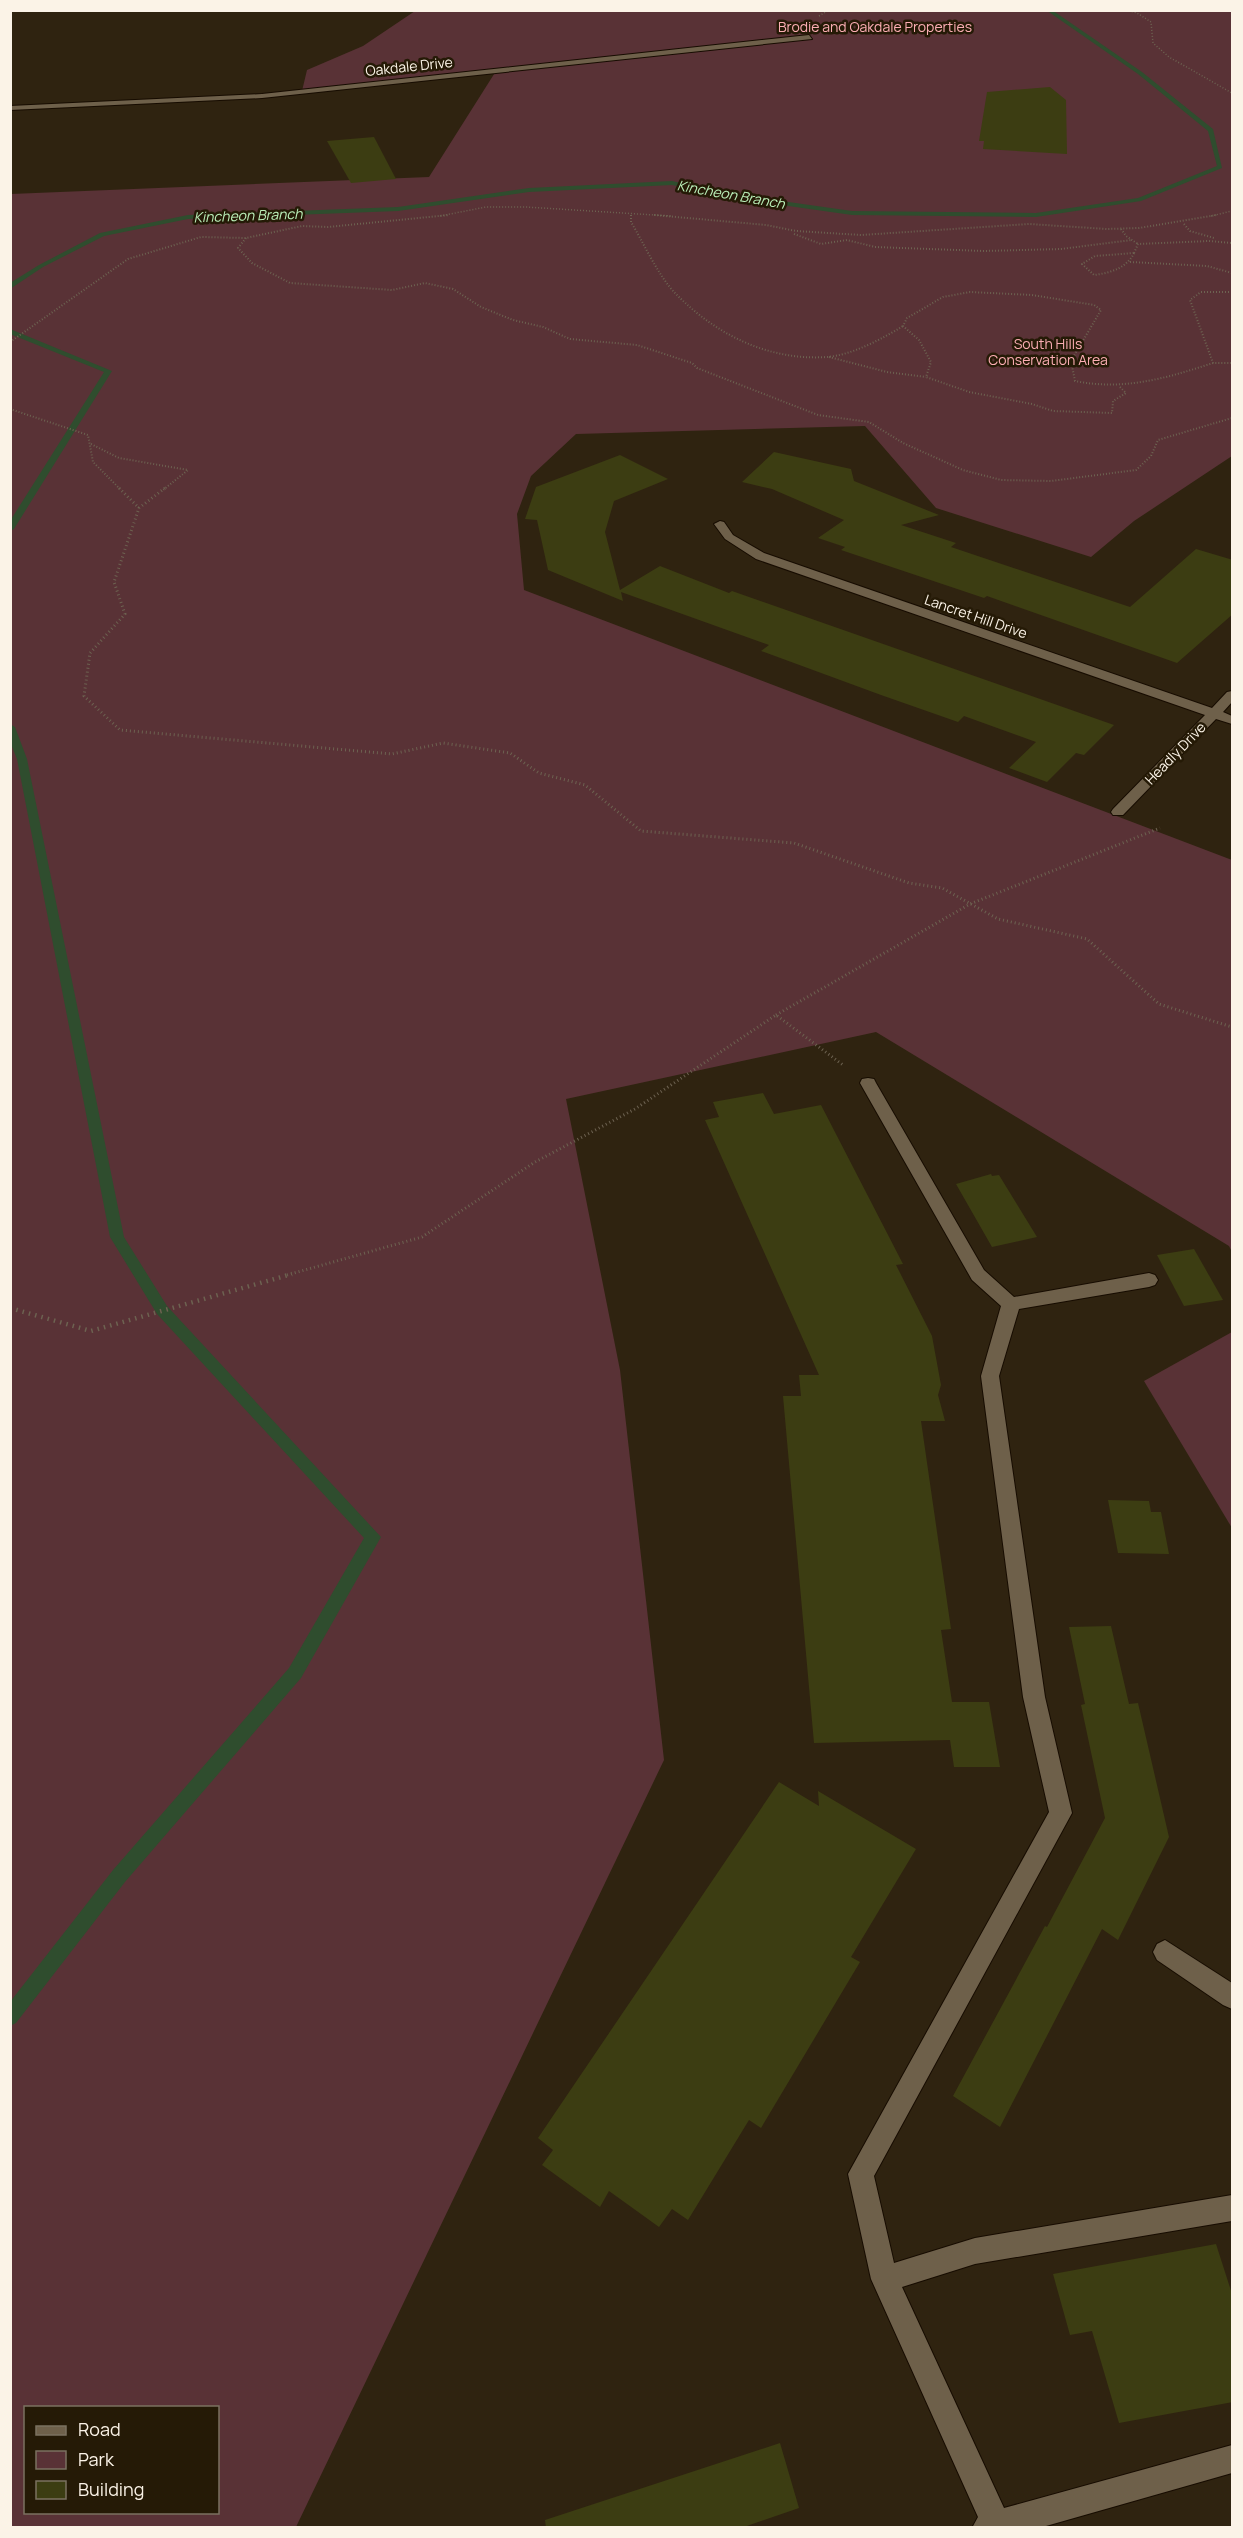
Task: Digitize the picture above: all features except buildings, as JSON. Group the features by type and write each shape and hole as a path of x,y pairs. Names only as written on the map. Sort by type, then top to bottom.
{"street":[{"name":"Oakdale Drive","path":"10,108 262,96 809,37"},
{"name":"Lancret Hill Drive","path":"720,524 729,537 760,556 1233,720"},
{"name":"Headly Drive","path":"1118,812 1233,695"},
{"path":"868,1083 978,1275 1011,1304"},
{"path":"1011,1304 1149,1280"},
{"path":"1011,1304 990,1376 1034,1697 1062,1813 861,2174 884,2279 991,2526 1233,2459"},
{"path":"1165,1952 1233,1997"},
{"path":"884,2279 975,2252 1233,2208"}],"path":[{"path":"1126,10 1137,13 1150,22 1153,43 1169,57 1233,93"},
{"path":"10,342 128,259 201,237 246,238 302,226 328,227 392,222 443,216 486,207 526,207 766,225 821,244 847,240 875,247 984,251 1061,249 1132,240"},
{"path":"790,232 893,232 1032,224 1120,228 1184,224 1233,211"},
{"path":"631,215 631,222 673,291 731,337 771,353 828,357 887,372 926,377 969,392 1032,404 1053,411 1112,413 1113,401 1126,393 1120,387"},
{"path":"1184,224 1190,231 1233,243"},
{"path":"1120,228 1137,244 1160,246 1218,240"},
{"path":"246,238 238,248 252,263 290,283 392,290 425,283 453,288 481,308 513,320 543,327 570,339 637,345 692,363 697,368 818,415 869,422 903,443 963,470 1001,480 1051,481 1136,470 1151,456 1158,440 1189,429 1233,418"},
{"path":"1130,262 1137,244"},
{"path":"1134,253 1095,256 1082,264 1094,274 1108,273 1130,262 1207,267 1233,273"},
{"path":"828,357 876,342 903,326 907,318 943,297 970,292 1032,295 1094,305 1101,310 1071,360 1075,381 1095,387 1120,387 1171,378 1214,363 1233,363"},
{"path":"1214,363 1190,300 1201,292 1233,292"},
{"path":"903,326 919,340 931,362 926,377"},
{"path":"10,409 88,435 93,462 139,508"},
{"path":"91,444 118,458 188,470 139,508 114,582 124,614 90,653 84,696 120,730 392,754 443,743 510,753 539,773 585,785 641,831 794,843 909,883 942,888 998,919 1087,939 1159,1004 1233,1027"},
{"path":"10,1308 91,1331 422,1237 535,1162 635,1109 776,1015 970,904 1160,828"},
{"path":"776,1015 868,1083"}],"green space":[{"path":"415,11 1232,11 1232,456 1134,521 1091,557 936,508 865,426 576,434 531,476 517,514 524,590 1232,860 1232,1252 1229,1246 876,1032 566,1099 620,1370 664,1760 296,2527 11,2527 11,194 429,177 496,71 302,91 307,70 363,46"},
{"path":"1232,1332 1232,1528 1144,1381"}],"waterway":[{"name":"Kincheon Branch","path":"10,287 41,266 102,234 188,217 398,209 529,190 672,183 732,196 852,213 1036,215 1139,200 1220,167 1211,130 1140,73 1048,10"},
{"path":"10,331 108,371 10,529"},
{"path":"10,727 22,759 117,1237 162,1310 373,1537 295,1673 119,1876 10,2017"}],"park label":[{"name":"Brodie and Oakdale Properties","path":"875,26"},
{"name":"South Hills Conservation Area","path":"1048,352"}]}
